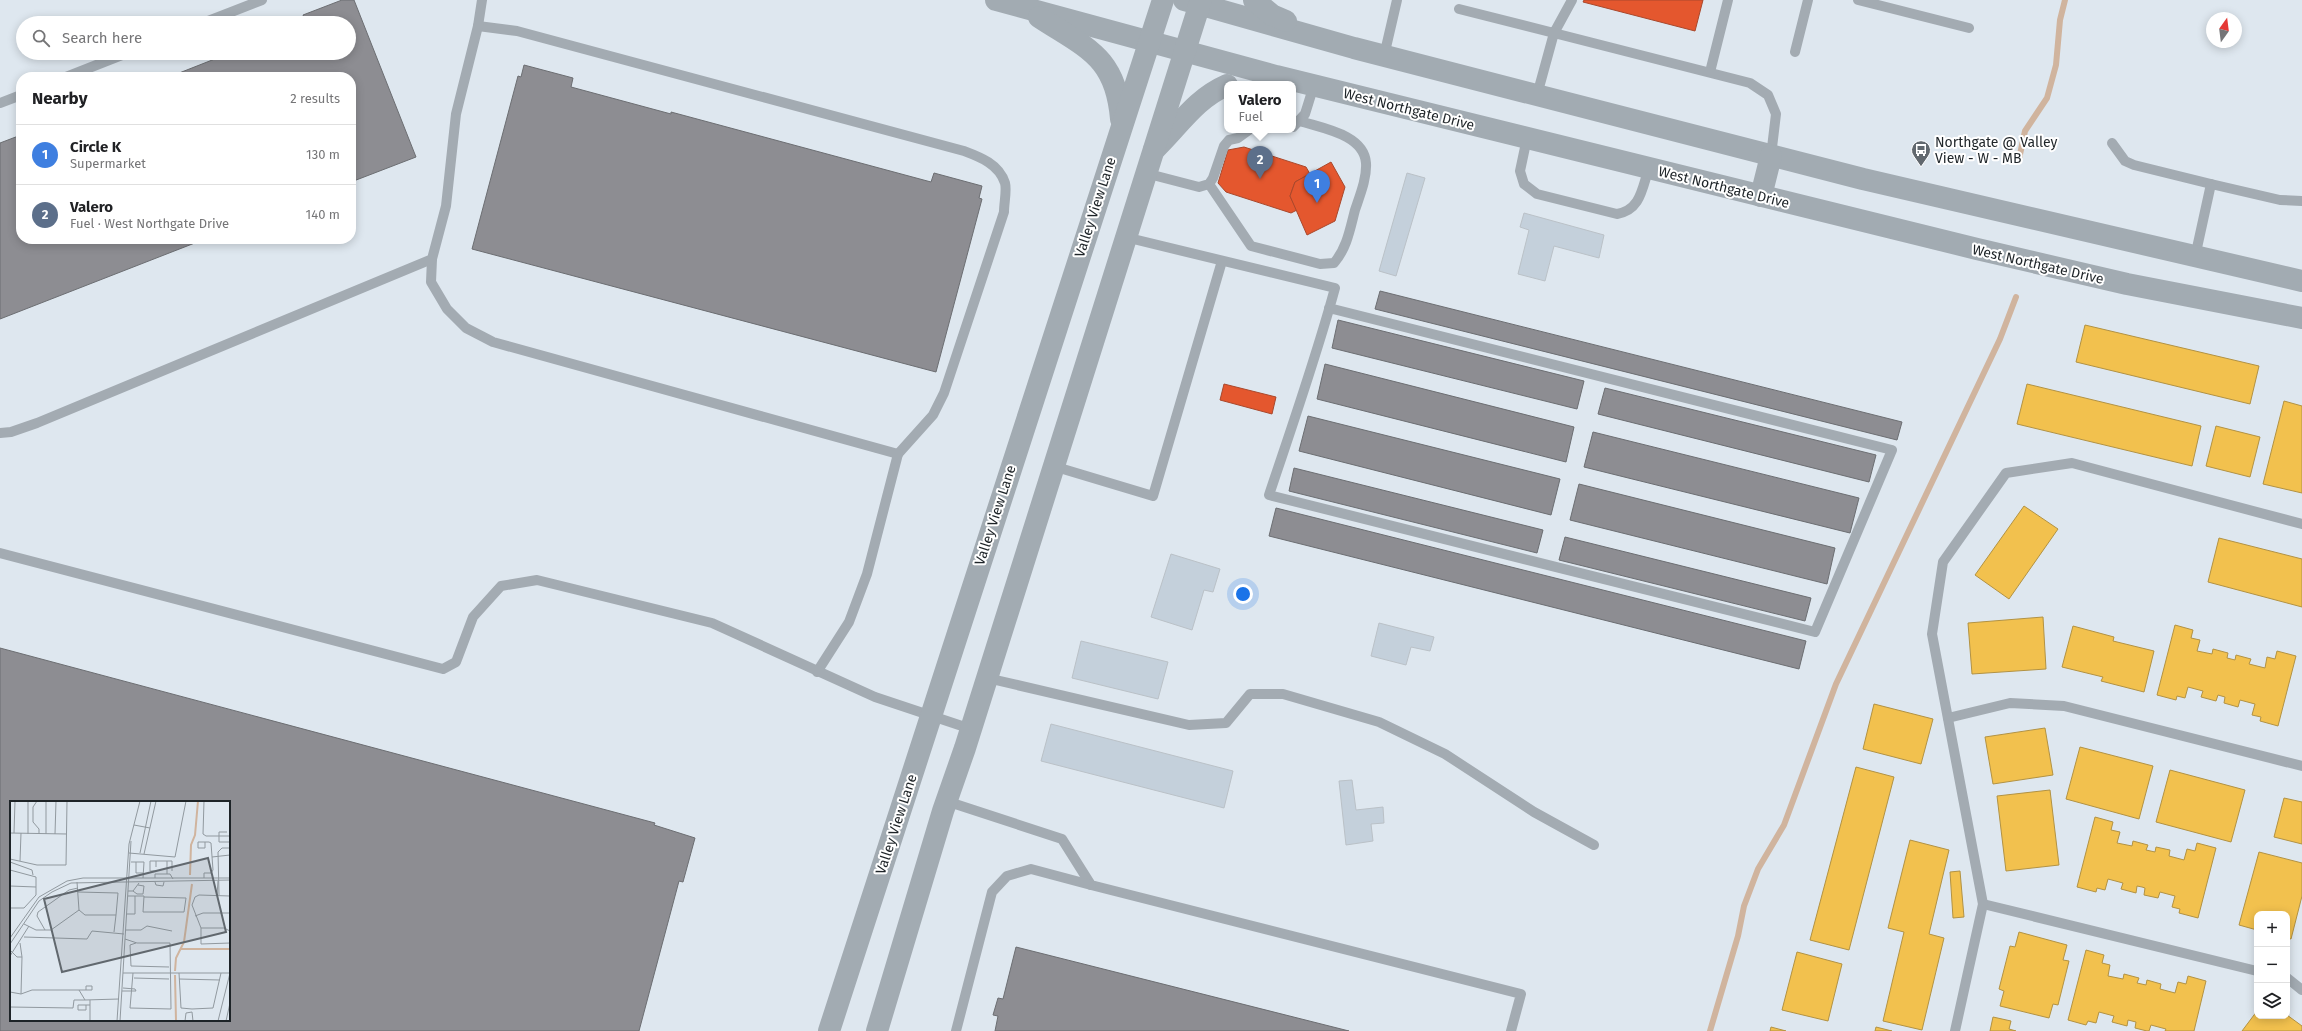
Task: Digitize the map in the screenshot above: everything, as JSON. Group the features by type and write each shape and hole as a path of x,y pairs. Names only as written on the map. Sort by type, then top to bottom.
{"main road":[{"name":"West Northgate Drive","path":"996,0 1276,76 1761,196 2127,284 2302,318"},
{"name":"Valley View Lane","path":"829,1031 1148,42 1163,0"},
{"path":"1254,0 1272,15 1354,48"},
{"path":"877,1031 946,801 971,729 1184,50 1195,1 1354,48 1772,156 2021,217 2302,281"},
{"path":"1024,7 1101,59 1116,84 1122,126"},
{"path":"1236,81 1276,76"},
{"path":"1152,152 1174,131 1192,107 1215,90 1224,86"},
{"path":"1761,196 1772,156"}],"lane":[{"path":"221,16 262,0"},
{"path":"482,0 478,26 456,114 446,206 432,258 432,282 447,309 466,328 493,342 898,454"},
{"path":"1384,56 1397,0"},
{"path":"1537,96 1554,33 1572,0"},
{"path":"1710,72 1728,0"},
{"path":"1795,52 1808,0"},
{"path":"1858,0 1969,28"},
{"path":"1459,9 1750,83 1768,95 1776,114 1772,156"},
{"path":"478,26 517,32 980,156 995,167 1005,183 1004,212 944,393 933,415 898,454 867,574 850,622 817,672"},
{"path":"79,72 109,60"},
{"path":"1209,184 1251,246 1320,264 1334,263 1343,251 1365,177 1366,162 1358,146 1346,136 1296,124 1308,107 1314,85"},
{"path":"0,103 16,96"},
{"path":"1145,173 1199,187 1209,184 1213,178 1224,146 1229,140 1238,138 1245,133"},
{"path":"1527,138 1520,171 1524,184 1537,194 1617,214 1627,212 1638,203 1649,168"},
{"path":"2112,143 2125,161 2210,184 2280,200 2302,201"},
{"path":"2195,257 2210,184"},
{"path":"1125,237 1335,288 1329,308 1320,346 1269,495 1815,632 1892,450 1329,308"},
{"path":"0,433 12,432 37,423 432,258"},
{"path":"1053,466 1154,496 1222,260"},
{"path":"1955,1031 1983,904 1932,634 1943,562 2006,473 2072,463 2302,524"},
{"path":"0,553 443,670 456,662 473,617 501,586 537,580 712,623 817,672 875,697 971,729"},
{"path":"987,678 1189,725 1226,723 1250,694 1284,694 1379,722 1445,754 1534,812 1594,845"},
{"path":"1948,718 2010,703 2064,706 2302,766"},
{"path":"946,801 1062,840 1091,885"},
{"path":"956,1031 992,892 1007,876 1031,869 1521,994 1511,1031"},
{"path":"1983,904 2254,970"},
{"path":"2290,980 2302,990"}],"building: Homes":[{"path":"2085,325 2259,366 2250,404 2076,362"},
{"path":"2027,384 2201,426 2192,466 2017,424"},
{"path":"2284,401 2302,406 2302,493 2263,484"},
{"path":"2216,426 2260,437 2250,477 2206,466"},
{"path":"2024,506 2058,529 2009,599 1975,575"},
{"path":"2219,538 2302,559 2302,607 2208,582"},
{"path":"2043,617 2046,669 1972,674 1968,623"},
{"path":"2175,625 2193,630 2191,638 2200,640 2197,651 2212,654 2213,649 2228,653 2227,658 2235,660 2236,655 2251,659 2249,664 2265,668 2267,657 2275,659 2277,651 2296,656 2278,726 2260,721 2261,717 2252,715 2255,704 2240,700 2238,707 2224,703 2225,697 2218,695 2216,701 2201,697 2203,691 2188,687 2185,698 2177,696 2176,700 2157,695"},
{"path":"2073,626 2114,637 2113,641 2154,651 2144,692 2101,681 2103,677 2062,667"},
{"path":"1874,704 1933,719 1921,764 1863,749"},
{"path":"2045,728 2053,775 1993,784 1985,737"},
{"path":"2080,747 2153,766 2139,819 2066,799"},
{"path":"1856,767 1894,777 1849,950 1810,940"},
{"path":"2170,770 2245,790 2231,842 2156,822"},
{"path":"2050,790 2059,865 2006,871 1997,796"},
{"path":"2284,798 2302,802 2302,844 2274,837"},
{"path":"2095,817 2113,822 2111,830 2120,832 2117,843 2132,846 2133,841 2148,845 2146,850 2155,852 2156,847 2170,850 2169,856 2184,860 2187,849 2195,851 2197,843 2216,848 2198,918 2179,913 2180,909 2172,907 2175,896 2160,892 2158,898 2144,895 2145,888 2142,887 2137,886 2136,893 2121,889 2123,883 2108,879 2105,890 2097,888 2096,892 2077,887"},
{"path":"1910,840 1949,850 1929,934 1944,938 1922,1030 1883,1021 1904,932 1888,928"},
{"path":"2259,852 2302,863 2302,896 2291,939 2290,911 2254,911 2254,929 2239,925"},
{"path":"1960,871 1964,917 1953,918 1950,872"},
{"path":"2019,932 2067,945 2063,960 2069,961 2058,1005 2053,1004 2049,1018 2000,1006 2004,991 1999,989 2010,946 2015,947"},
{"path":"2086,950 2104,955 2102,963 2110,965 2108,976 2123,979 2124,974 2139,978 2137,983 2146,985 2147,980 2161,984 2160,989 2175,993 2178,982 2186,984 2188,976 2206,981 2194,1031 2165,1031 2166,1029 2151,1025 2149,1031 2147,1031 2135,1028 2136,1022 2128,1020 2127,1026 2112,1022 2114,1016 2099,1012 2096,1023 2088,1021 2086,1025 2068,1020"},
{"path":"1797,952 1842,964 1828,1021 1782,1010"},
{"path":"2254,1015 2254,1019 2290,1019 2290,1017 2302,1026 2302,1031 2242,1031"},
{"path":"1993,1017 2011,1021 2009,1029 2016,1031 1990,1031"},
{"path":"1771,1027 1786,1031 1770,1031"},
{"path":"1876,1027 1892,1031 1875,1031"}],"building: Shops":[{"path":"1584,0 1703,0 1695,31 1583,2"},
{"path":"1244,147 1306,167 1310,174 1295,182 1290,196 1297,210 1291,213 1226,192 1218,183 1228,150"},
{"path":"1331,162 1345,187 1335,221 1307,235 1290,196 1295,182"},
{"path":"1224,384 1276,397 1272,414 1220,400"}],"building: Industry":[{"path":"342,0 354,0 416,157 356,180 356,72 182,72 212,60 356,60 356,16 303,15"},
{"path":"524,65 573,78 571,87 671,114 671,112 931,182 934,173 982,186 979,198 982,199 936,372 472,249 518,76 521,77"},
{"path":"16,137 16,244 192,244 0,319 0,143"},
{"path":"1380,291 1902,422 1897,440 1375,309"},
{"path":"1338,320 1584,381 1577,409 1332,348"},
{"path":"1325,364 1574,427 1566,462 1317,399"},
{"path":"1605,388 1876,455 1869,482 1598,414"},
{"path":"1308,416 1560,479 1551,515 1299,451"},
{"path":"1593,432 1859,498 1850,533 1584,467"},
{"path":"1294,468 1543,530 1537,553 1289,491"},
{"path":"1579,484 1835,548 1827,584 1570,520"},
{"path":"1276,508 1806,641 1799,669 1269,536"},
{"path":"1565,537 1811,598 1805,621 1559,560"},
{"path":"0,648 655,823 654,825 695,838 683,882 679,881 639,1031 0,1031"},
{"path":"1016,947 1349,1031 995,1031 998,1016 993,1015 998,998 1003,999"}],"building: Other":[{"path":"1407,173 1425,178 1396,276 1379,271"},
{"path":"1524,213 1604,235 1599,258 1554,246 1545,281 1518,274 1529,230 1520,227"},
{"path":"1171,554 1220,569 1213,592 1204,590 1192,630 1151,617"},
{"path":"1379,623 1434,637 1430,651 1411,647 1406,665 1371,656"},
{"path":"1081,641 1168,662 1158,699 1072,678"},
{"path":"1051,724 1233,771 1224,808 1041,761"},
{"path":"1352,780 1356,810 1383,807 1384,823 1371,824 1373,841 1346,845 1339,781"}],"waterway":[{"path":"2019,159 2025,131 2047,98 2056,65 2060,20 2065,0"},
{"path":"1710,1031 1738,936 1744,906 1758,869 1784,825 1836,684 2000,339 2016,297"}],"place":[{"name":"Northgate @ Valley View - W - MB","path":"1921,167"},
{"name":"Valero","path":"1260,179"},
{"name":"Circle K","path":"1317,203"}]}
